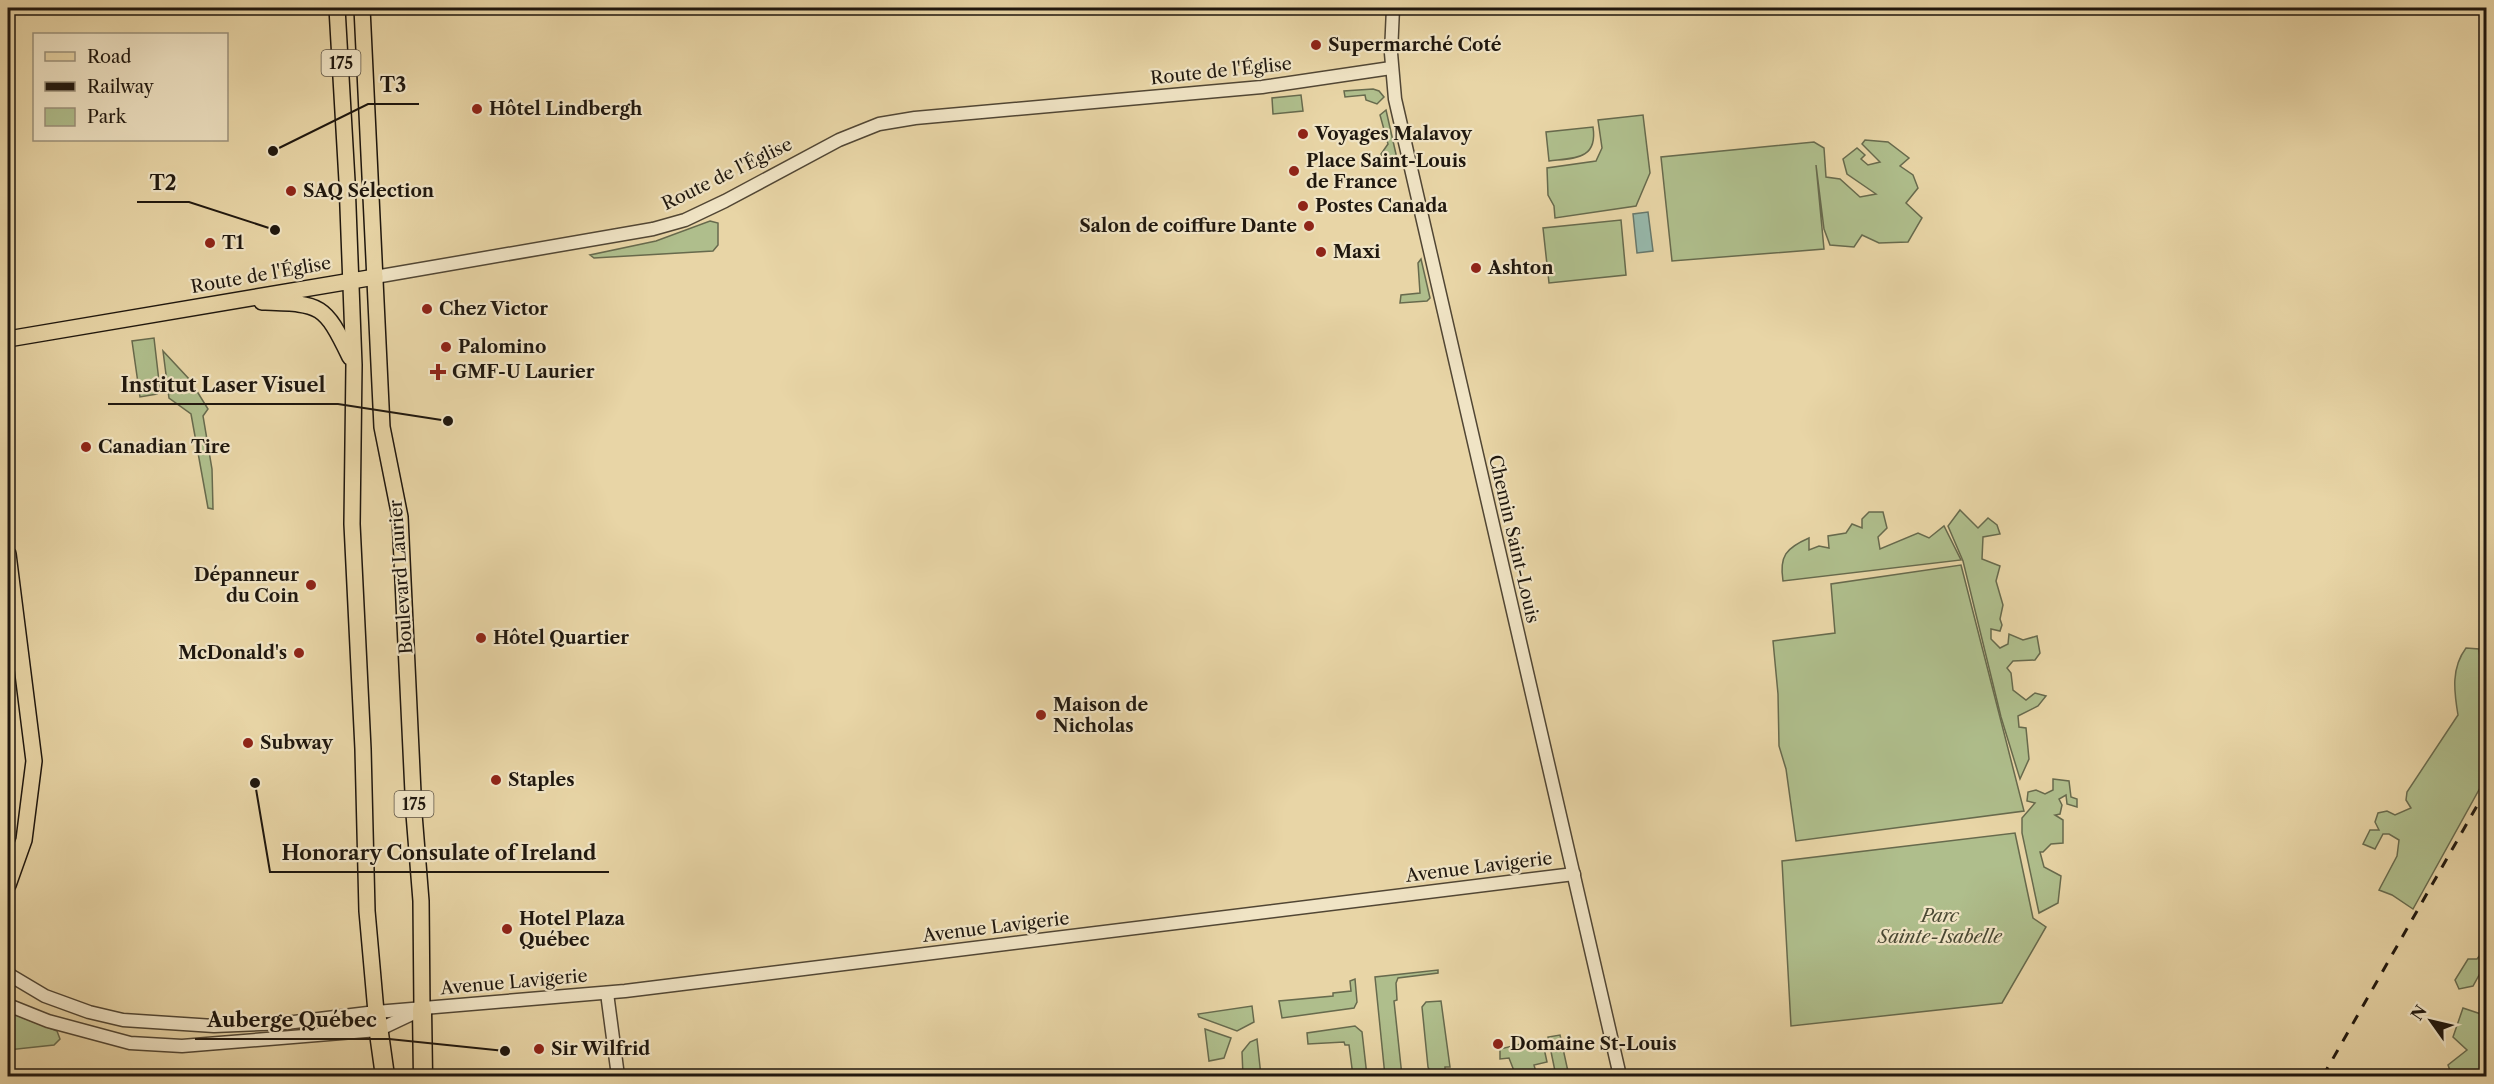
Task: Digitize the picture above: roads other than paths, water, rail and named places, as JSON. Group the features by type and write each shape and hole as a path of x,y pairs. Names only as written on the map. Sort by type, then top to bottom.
{"highway":[{"name":"Boulevard Laurier","path":"423,1009 423,1077"},
{"name":"175","path":"377,1021 385,1077"}],"main road":[{"name":"175","path":"337,8 347,171 354,365 352,524 363,749 367,911 377,1021"},
{"name":"Boulevard Laurier","path":"362,8 382,427 400,517 414,814 421,901 423,1009"},
{"name":"Route de l'Église","path":"8,339 375,277"},
{"path":"229,301 313,306 324,312 334,324 354,365"},
{"path":"8,554 34,761 24,840 8,885"}],"street":[{"name":"Chemin Saint-Louis","path":"1393,8 1392,68 1395,99 1620,1077"},
{"name":"Route de l'Église","path":"375,277 653,229 685,220 839,140 879,124 915,118 1262,87 1392,68"},
{"name":"Avenue Lavigerie","path":"8,1005 48,1021 130,1043 182,1046 377,1021 423,1009 607,993 1574,874"},
{"name":"Avenue Lavigerie","path":"8,975 45,996 89,1012 123,1020 158,1024 214,1026 377,1021 423,1009"},
{"path":"607,993 618,1077"}],"railway":[{"path":"2323,1076 2486,790"}],"place":[{"name":"Supermarché Coté","path":"1316,45"},
{"name":"Hôtel Lindbergh","path":"477,109"},
{"name":"Voyages Malavoy","path":"1303,134"},
{"name":"T3","path":"273,151"},
{"name":"Place Saint-Louis de France","path":"1294,171"},
{"name":"SAQ Sélection","path":"291,191"},
{"name":"Postes Canada","path":"1303,206"},
{"name":"Salon de coiffure Dante","path":"1309,226"},
{"name":"T2","path":"275,230"},
{"name":"T1","path":"210,243"},
{"name":"Maxi","path":"1321,252"},
{"name":"Ashton","path":"1476,268"},
{"name":"Chez Victor","path":"427,309"},
{"name":"Palomino","path":"446,347"},
{"name":"GMF-U Laurier","path":"438,372"},
{"name":"Institut Laser Visuel","path":"448,421"},
{"name":"Canadian Tire","path":"86,447"},
{"name":"Dépanneur du Coin","path":"311,585"},
{"name":"Hôtel Quartier","path":"481,638"},
{"name":"McDonald's","path":"299,653"},
{"name":"Maison de Nicholas","path":"1041,715"},
{"name":"Subway","path":"248,743"},
{"name":"Staples","path":"496,780"},
{"name":"Honorary Consulate of Ireland","path":"255,783"},
{"name":"Hotel Plaza Québec","path":"507,929"},
{"name":"Domaine St-Louis","path":"1498,1044"},
{"name":"Sir Wilfrid","path":"539,1049"},
{"name":"Auberge Québec","path":"505,1051"}],"park label":[{"name":"Parc Sainte-Isabelle","path":"1940,926"}]}
